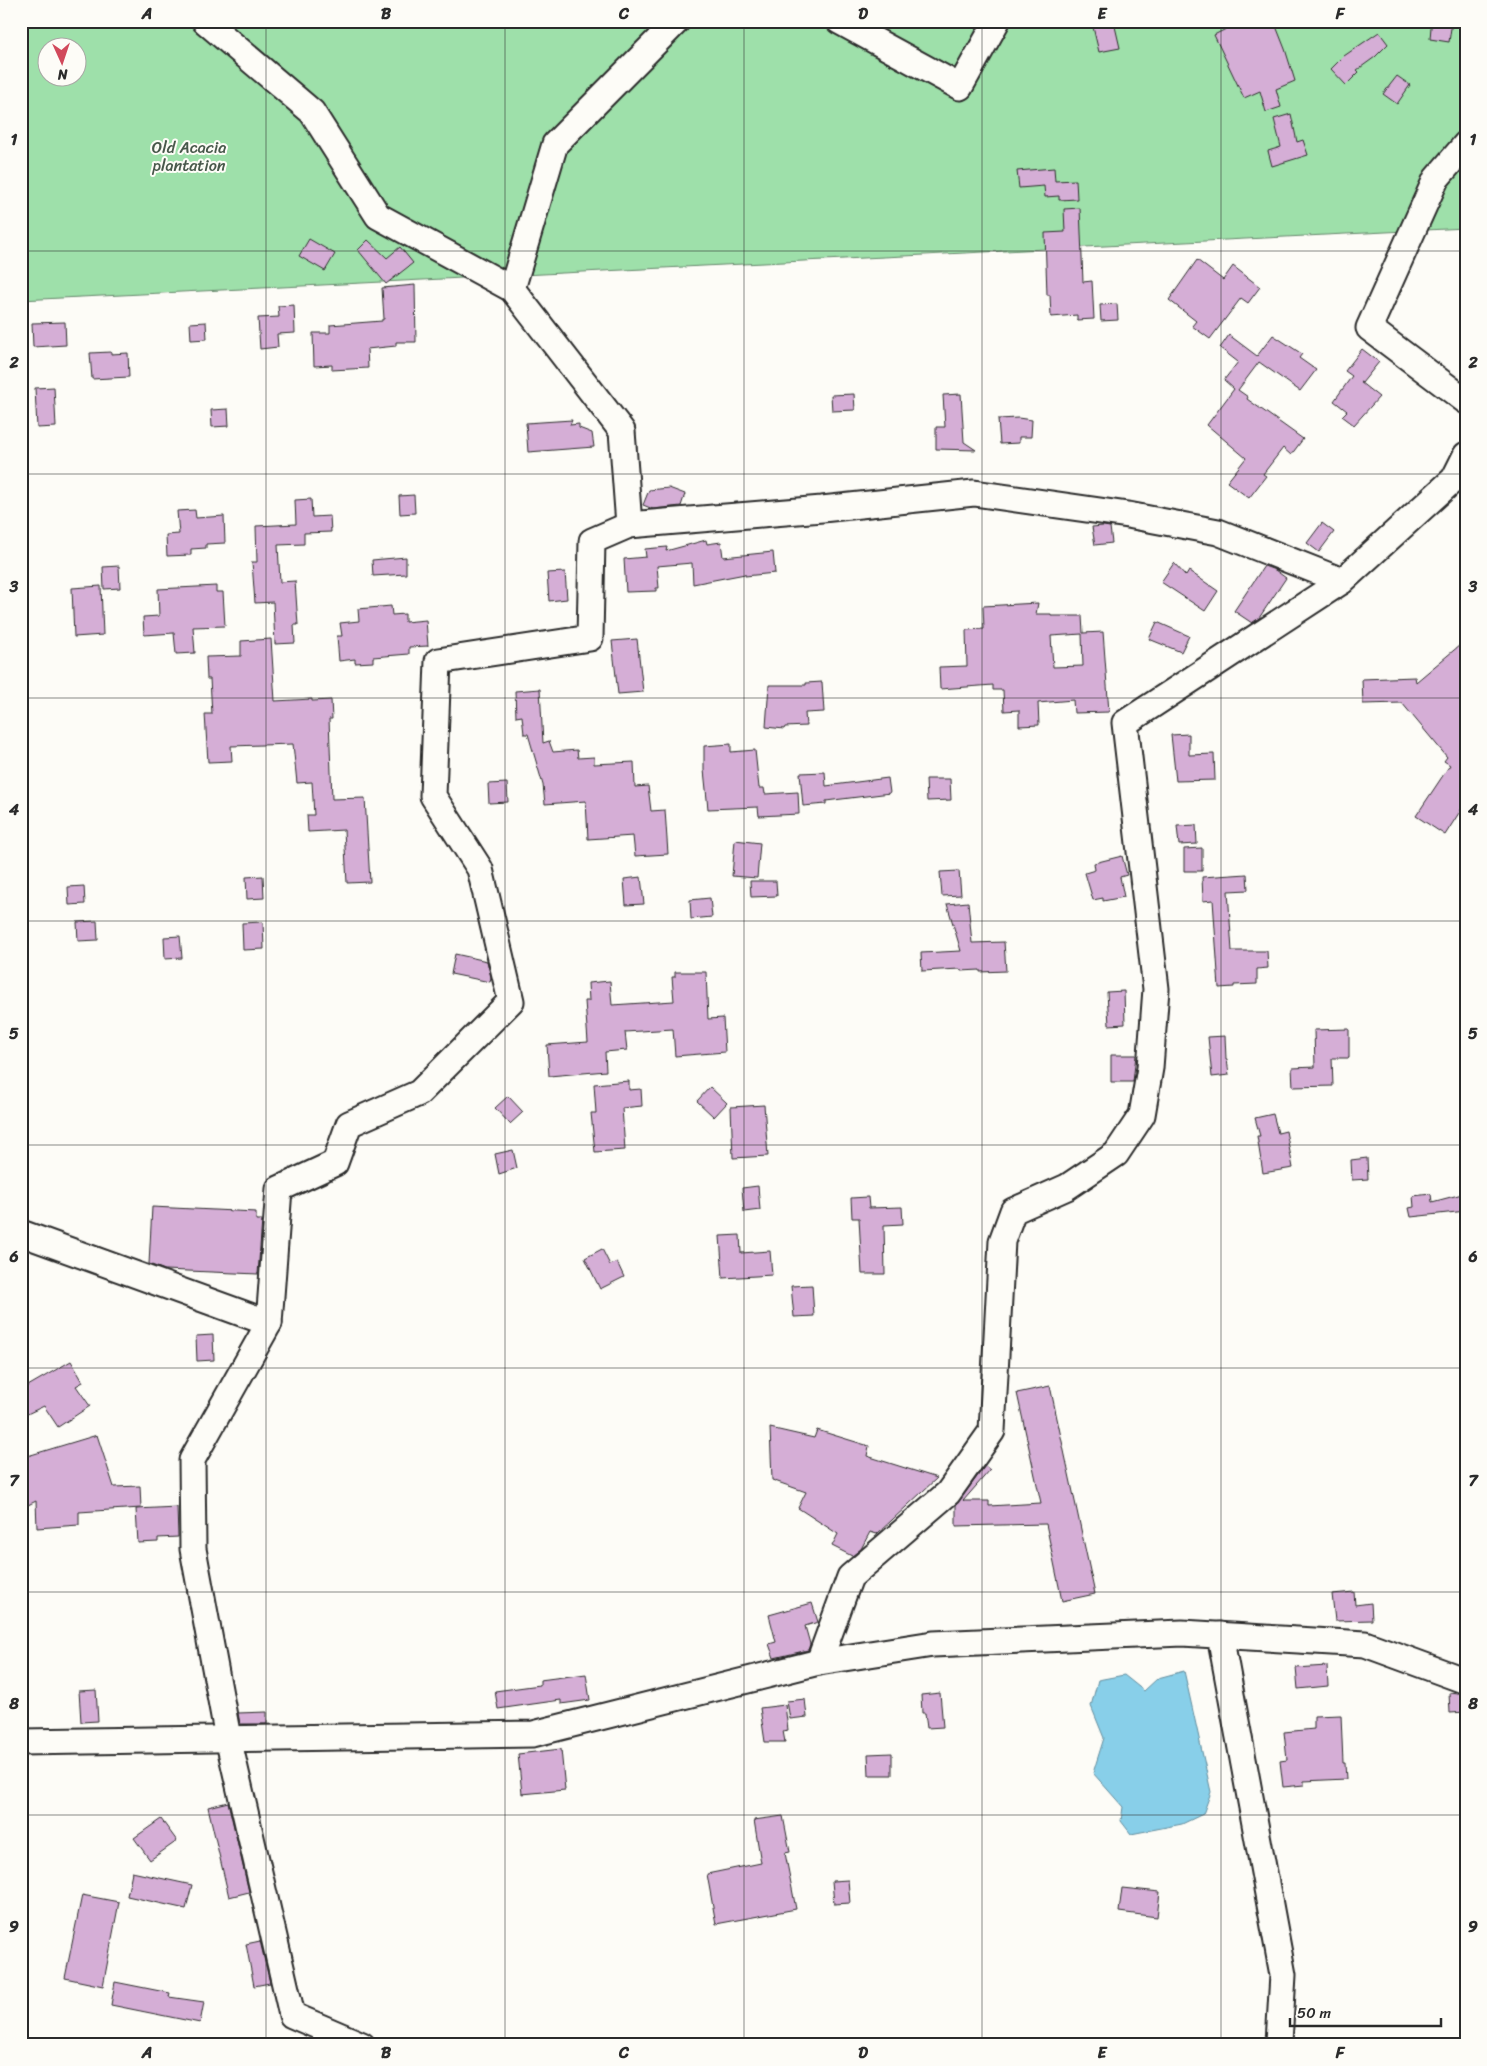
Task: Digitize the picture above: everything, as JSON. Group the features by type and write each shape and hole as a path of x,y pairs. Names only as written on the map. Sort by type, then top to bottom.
{"street":[{"path":"205,21 312,112 378,216 512,289 622,431 629,525"},
{"path":"512,289 556,144 676,21"},
{"path":"839,21 960,87 997,21"},
{"path":"1466,144 1436,179 1369,328 1466,401"},
{"path":"819,1662 850,1577 948,1493 992,1432 1002,1241 1013,1211 1067,1187 1116,1154 1142,1114 1150,1068 1156,989 1125,723 1342,581 1454,479 1466,455"},
{"path":"362,2045 292,2016 228,1738 194,1549 192,1460 269,1323 279,1189 335,1163 349,1124 419,1093 511,1001 480,869 433,796 438,661 590,638 592,541 629,525 822,509 974,493 1128,515 1218,532 1342,581"},
{"path":"21,1233 269,1323"},
{"path":"21,1742 533,1734 819,1662 933,1644 1182,1633 1365,1644 1466,1681"},
{"path":"1220,1635 1283,1975 1279,2042 1277,2045"}],"green space":[{"name":"Old Acacia plantation","path":"21,21 1466,21 1466,228 21,300"}],"water":[{"path":"1184,1671 1211,1792 1203,1814 1182,1824 1131,1834 1121,1821 1123,1807 1093,1773 1104,1738 1091,1706 1098,1680 1124,1675 1144,1691 1158,1678"}],"building":[{"path":"1242,21 1274,21 1295,81 1276,89 1281,107 1266,112 1260,91 1244,98 1214,35"},
{"path":"1435,21 1452,21 1449,42 1430,39 1431,27"},
{"path":"1114,22 1120,48 1099,52 1093,27"},
{"path":"1379,32 1388,44 1375,57 1357,70 1359,72 1346,85 1331,69 1344,56"},
{"path":"1397,76 1410,85 1397,104 1383,94"},
{"path":"1291,114 1297,142 1303,140 1308,155 1272,166 1268,151 1281,147 1274,119"},
{"path":"1054,168 1055,181 1076,180 1077,199 1059,200 1059,196 1045,197 1044,186 1019,188 1017,171"},
{"path":"1080,208 1083,282 1092,281 1094,319 1077,320 1077,315 1051,317 1050,295 1047,295 1045,233 1065,232 1064,209"},
{"path":"309,239 335,254 325,271 299,256"},
{"path":"368,240 387,258 400,247 413,263 386,284 358,250"},
{"path":"1197,260 1223,280 1233,266 1260,287 1248,303 1241,298 1210,339 1192,326 1196,321 1169,300"},
{"path":"415,285 416,342 396,342 396,346 367,349 368,368 332,370 332,365 314,366 313,333 330,333 330,325 382,321 384,319 382,288"},
{"path":"1117,304 1118,320 1101,321 1100,305"},
{"path":"294,305 295,333 277,334 278,347 260,349 258,318 279,317 278,306"},
{"path":"65,322 66,345 33,347 32,323"},
{"path":"206,322 207,339 191,340 190,323"},
{"path":"1229,335 1257,356 1273,335 1302,354 1299,358 1316,370 1300,391 1259,362 1238,390 1248,397 1247,399 1303,439 1291,455 1283,448 1263,474 1266,476 1249,498 1227,482 1246,458 1207,425 1234,389 1224,380 1238,362 1220,348"},
{"path":"1362,349 1379,362 1362,383 1360,382 1379,397 1354,425 1342,416 1347,411 1334,401 1352,376 1345,371"},
{"path":"111,352 111,354 128,353 129,377 92,379 90,353"},
{"path":"54,387 56,427 37,428 35,388"},
{"path":"854,394 855,410 832,411 831,395"},
{"path":"961,394 964,442 976,450 936,449 936,427 945,427 943,395"},
{"path":"228,409 229,426 212,427 211,410"},
{"path":"1018,418 1032,420 1031,437 1019,437 1019,443 1000,444 998,419"},
{"path":"572,420 570,425 579,424 579,428 592,433 594,447 528,452 526,423"},
{"path":"669,488 685,494 681,506 653,509 643,505 649,490"},
{"path":"414,495 415,513 400,514 399,496"},
{"path":"311,499 312,517 330,516 331,532 304,533 304,544 278,545 280,582 295,581 298,625 294,625 295,643 275,644 273,602 255,603 252,562 257,562 256,526 296,524 295,500"},
{"path":"195,510 196,518 224,516 225,543 206,544 206,548 191,549 191,555 167,556 166,535 179,534 177,511"},
{"path":"1322,523 1334,532 1319,552 1307,543"},
{"path":"1092,527 1110,527 1112,543 1095,545"},
{"path":"706,540 707,544 721,542 723,557 773,552 775,573 745,576 745,574 693,584 692,563 657,566 659,588 656,588 656,591 626,592 624,559 646,557 645,549 667,547 666,551"},
{"path":"406,557 406,574 373,576 372,560"},
{"path":"1174,563 1186,576 1189,571 1218,591 1205,611 1161,582"},
{"path":"119,566 120,588 104,589 103,567"},
{"path":"1264,566 1275,570 1286,578 1259,618 1252,623 1234,611"},
{"path":"565,572 567,599 549,601 547,573"},
{"path":"101,586 103,635 74,637 72,588"},
{"path":"216,586 216,592 223,592 225,626 193,627 195,653 176,654 174,633 144,635 143,617 159,616 158,589"},
{"path":"1038,603 1036,614 1082,616 1083,633 1103,632 1109,712 1074,713 1073,700 1038,703 1039,725 1019,726 1019,710 1004,711 1003,690 993,690 993,685 940,689 939,667 967,666 966,630 984,629 983,606","holes":["1082,634 1083,666 1053,667 1051,636"]},
{"path":"391,606 392,615 405,614 405,622 426,620 428,646 409,647 409,654 373,657 373,662 355,663 355,659 339,661 337,636 342,636 340,623 359,621 358,609"},
{"path":"1157,622 1189,636 1181,652 1149,639"},
{"path":"271,639 275,701 331,700 332,719 329,719 332,799 365,798 370,882 347,883 344,830 308,832 307,815 314,815 312,782 297,783 293,744 231,746 232,761 208,762 205,714 212,714 210,679 207,679 206,657 241,656 241,641"},
{"path":"637,639 643,692 618,694 612,641"},
{"path":"1466,640 1466,802 1445,835 1416,816 1450,765 1444,761 1447,757 1402,703 1363,704 1362,679 1415,677 1416,682"},
{"path":"822,682 824,712 805,713 806,726 785,727 784,729 766,727 769,685 806,685 806,683"},
{"path":"540,689 543,743 549,741 553,752 577,750 578,758 594,757 594,764 634,762 635,787 648,786 651,811 665,810 668,854 635,856 633,836 588,839 586,801 545,804 543,785 528,734 524,734 522,716 516,717 515,691"},
{"path":"1189,734 1189,755 1214,754 1215,780 1176,781 1171,735"},
{"path":"731,744 731,752 755,750 759,788 764,788 765,794 798,792 799,814 759,816 758,807 708,809 704,770 704,746"},
{"path":"825,772 826,786 888,778 890,793 826,801 826,804 803,806 800,773"},
{"path":"926,779 950,779 951,800 927,801"},
{"path":"507,783 508,802 489,803 488,784"},
{"path":"1196,825 1197,844 1179,845 1177,826"},
{"path":"735,840 760,843 757,878 732,876"},
{"path":"1202,848 1202,871 1184,871 1184,849"},
{"path":"1122,856 1127,875 1120,877 1124,897 1103,901 1103,898 1093,900 1085,873 1095,870 1094,863"},
{"path":"959,871 961,895 942,896 940,872"},
{"path":"1247,874 1248,890 1228,891 1232,951 1267,951 1268,968 1257,969 1257,984 1219,988 1213,900 1203,901 1202,877"},
{"path":"263,876 264,898 247,899 246,877"},
{"path":"641,877 644,904 626,905 624,879"},
{"path":"750,881 776,881 777,896 751,897"},
{"path":"84,886 85,904 69,905 68,887"},
{"path":"710,898 712,917 691,919 690,900"},
{"path":"968,902 972,943 1004,942 1006,971 980,972 980,970 961,971 960,969 922,971 921,953 961,951 947,904"},
{"path":"97,921 98,940 78,941 77,922"},
{"path":"263,922 264,949 243,950 242,923"},
{"path":"180,936 182,958 165,959 164,937"},
{"path":"455,954 487,961 491,977 490,982 451,974"},
{"path":"675,972 706,972 708,1019 723,1018 725,1052 675,1056 673,1029 625,1032 627,1050 605,1052 606,1071 549,1076 547,1045 588,1042 585,1001 589,1001 588,983 610,981 612,1005 674,1001 672,977 675,977"},
{"path":"1124,991 1125,1024 1109,1025 1107,992"},
{"path":"1349,1029 1349,1058 1332,1058 1333,1086 1293,1087 1292,1068 1315,1067 1314,1030"},
{"path":"1225,1036 1229,1075 1212,1077 1208,1037"},
{"path":"1111,1055 1136,1055 1133,1082 1111,1082"},
{"path":"629,1081 629,1090 641,1089 642,1106 622,1108 625,1150 595,1152 591,1113 596,1113 594,1084"},
{"path":"710,1087 727,1103 714,1117 697,1101"},
{"path":"508,1096 523,1112 510,1124 495,1108"},
{"path":"764,1105 768,1156 733,1158 731,1107"},
{"path":"1273,1114 1278,1133 1286,1131 1293,1168 1263,1173 1257,1136 1260,1136 1255,1118"},
{"path":"513,1150 517,1168 499,1174 495,1154"},
{"path":"1367,1158 1368,1179 1352,1180 1351,1160"},
{"path":"758,1186 760,1210 744,1212 742,1188"},
{"path":"1466,1193 1466,1211 1411,1217 1409,1208 1414,1207 1413,1196 1431,1194 1432,1202"},
{"path":"868,1197 869,1208 902,1207 903,1224 884,1225 885,1274 862,1274 859,1218 852,1218 851,1198"},
{"path":"152,1207 256,1212 256,1220 262,1220 258,1274 165,1270 149,1264"},
{"path":"740,1235 741,1253 770,1251 772,1275 723,1278 720,1236"},
{"path":"602,1249 610,1265 617,1262 624,1277 600,1289 585,1258"},
{"path":"812,1285 814,1316 794,1317 791,1286"},
{"path":"213,1335 214,1360 197,1361 196,1336"},
{"path":"71,1361 83,1382 76,1386 90,1406 58,1427 44,1406 21,1417 21,1390"},
{"path":"1050,1386 1095,1594 1062,1601 1046,1524 956,1526 956,1505 985,1466 990,1470 963,1501 989,1501 989,1506 1041,1503 1017,1393"},
{"path":"770,1428 814,1438 817,1430 869,1446 867,1456 937,1478 877,1534 870,1532 861,1549 852,1556 832,1546 838,1534 798,1508 806,1492 772,1480"},
{"path":"97,1435 114,1487 140,1486 141,1508 79,1512 79,1525 37,1528 36,1501 28,1505 21,1492 21,1458"},
{"path":"177,1507 178,1537 158,1538 158,1542 138,1543 136,1509"},
{"path":"1354,1592 1355,1605 1371,1603 1372,1620 1335,1621 1332,1594"},
{"path":"812,1603 818,1622 805,1626 810,1644 808,1650 774,1658 769,1644 776,1642 769,1615"},
{"path":"1327,1666 1328,1686 1298,1689 1296,1668"},
{"path":"586,1674 590,1700 561,1704 561,1700 498,1709 495,1691 540,1685 540,1680"},
{"path":"96,1690 98,1721 81,1722 79,1691"},
{"path":"940,1693 943,1727 927,1728 925,1713 922,1713 921,1695"},
{"path":"1449,1693 1466,1695 1466,1712 1450,1713"},
{"path":"805,1699 807,1717 790,1719 787,1701"},
{"path":"785,1705 788,1730 783,1731 785,1742 765,1742 760,1708"},
{"path":"267,1712 267,1724 240,1724 238,1713"},
{"path":"1341,1715 1343,1763 1345,1763 1346,1779 1304,1781 1304,1785 1283,1787 1280,1761 1287,1760 1284,1732 1314,1729 1314,1716"},
{"path":"561,1749 565,1790 522,1794 518,1754"},
{"path":"892,1753 892,1775 869,1775 868,1754"},
{"path":"228,1802 249,1892 229,1897 208,1807"},
{"path":"783,1816 790,1852 785,1853 796,1909 716,1924 707,1874 761,1863 754,1820"},
{"path":"161,1819 177,1841 150,1860 134,1838"},
{"path":"132,1872 192,1885 186,1909 127,1896"},
{"path":"848,1880 850,1903 834,1904 832,1881"},
{"path":"1122,1888 1160,1892 1157,1917 1119,1912"},
{"path":"82,1895 119,1902 103,1986 65,1978"},
{"path":"260,1941 270,1983 254,1986 246,1944"},
{"path":"115,1982 170,1993 169,1997 204,2002 200,2023 111,2005"}]}
